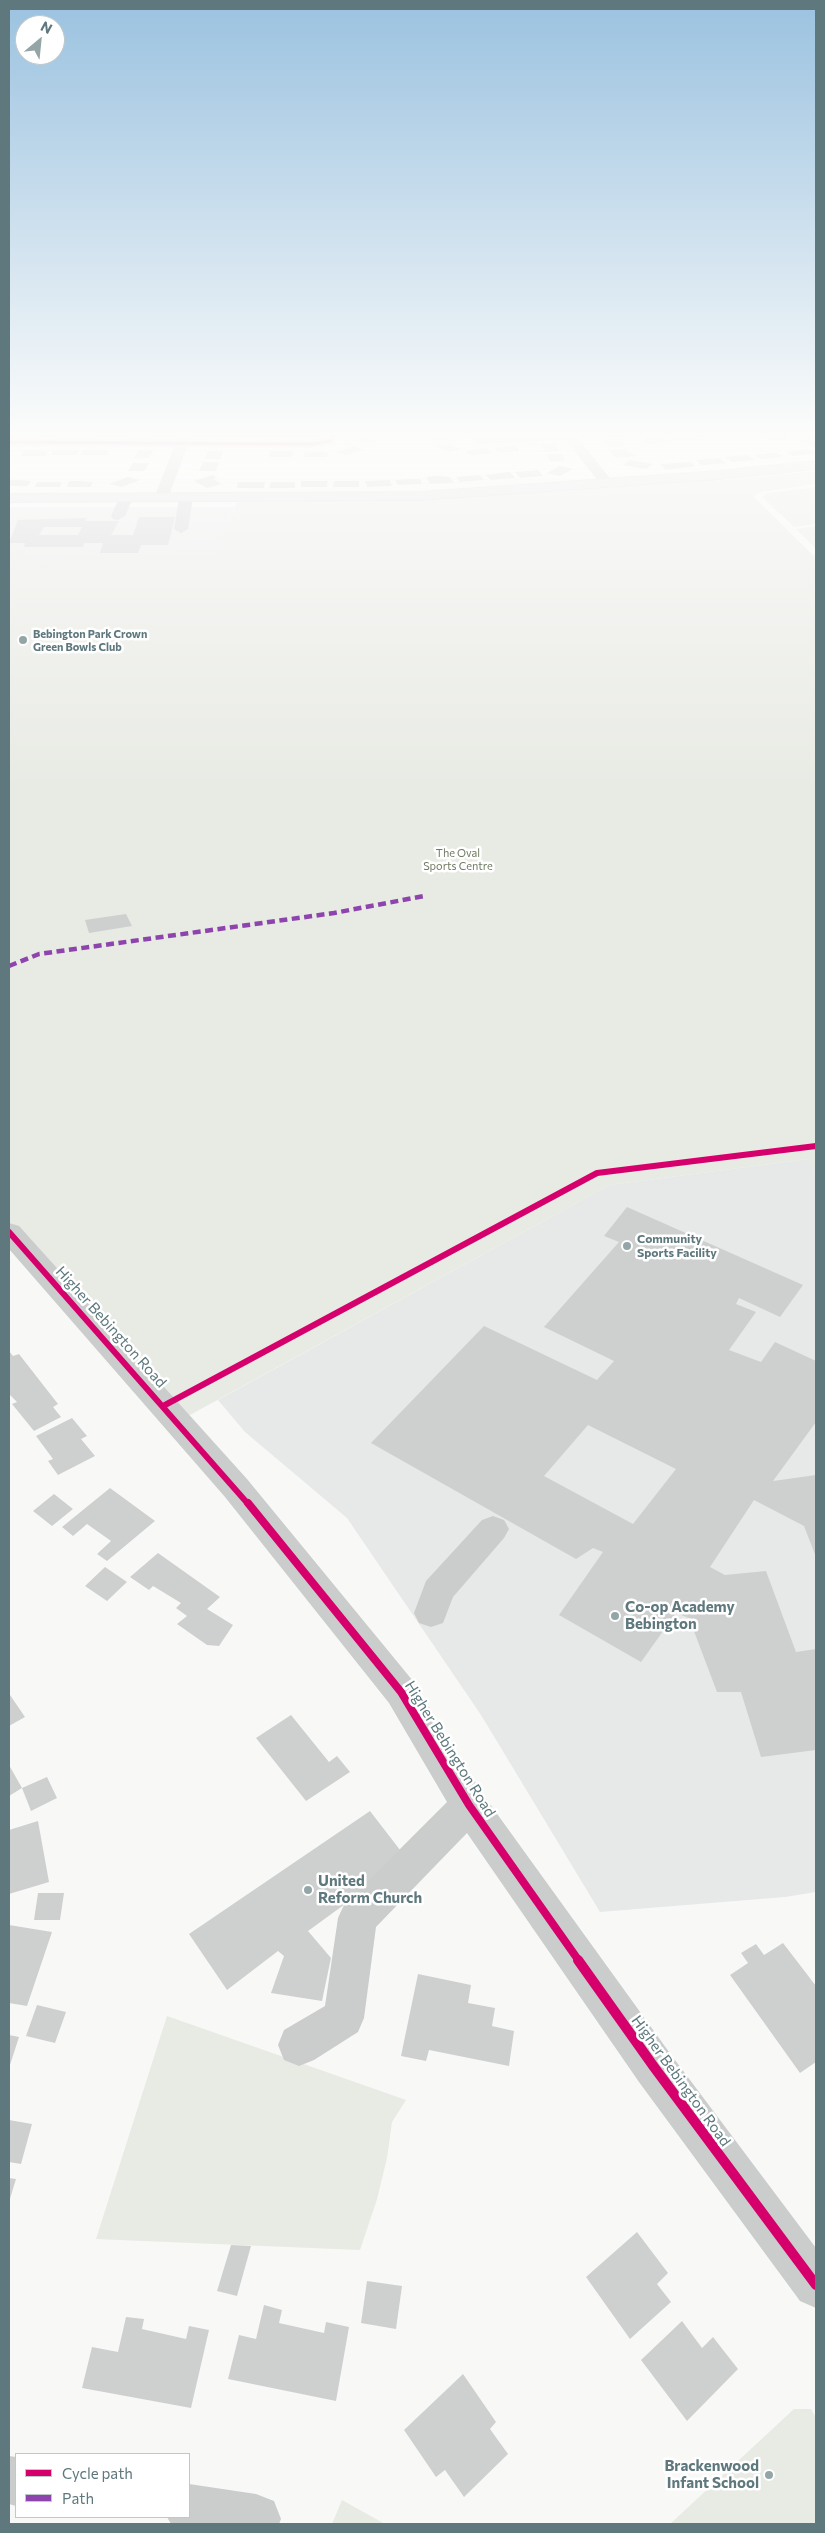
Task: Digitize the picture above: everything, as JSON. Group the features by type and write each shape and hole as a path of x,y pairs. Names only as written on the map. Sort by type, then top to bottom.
{"street":[{"name":"Higher Bebington Road","path":"9,1232 236,1488 401,1692 469,1805 654,2067 816,2285"},
{"path":"432,1613 438,1590 493,1528"},
{"path":"299,2045 344,2018 358,1918 469,1805"}],"shaded area":[{"path":"9,554 221,554 206,605 9,624"},
{"name":"Co-op Academy Bebington","path":"816,1158 816,1892 785,1897 600,1912 481,1715 347,1518 245,1432 218,1400 609,1185"}],"green space":[{"name":"The Oval Sports Centre","path":"9,554 32,555 34,559 43,561 60,559 66,555 217,557 218,554 812,554 816,558 816,1174 809,1159 609,1185 179,1421 9,1232"},
{"path":"167,2016 406,2100 392,2122 387,2158 377,2199 360,2250 96,2239"},
{"name":"Brackenwood Infant School","path":"794,2409 811,2409 816,2418 816,2524 670,2524"},
{"path":"342,2500 385,2524 332,2524"}],"building":[{"path":"126,914 132,926 89,933 85,920"},
{"path":"627,1207 803,1285 780,1317 739,1298 736,1304 756,1312 729,1350 761,1362 775,1342 816,1361 816,1422 773,1481 816,1475 816,1557 804,1526 754,1500 710,1567 725,1575 766,1571 796,1652 816,1649 816,1750 761,1757 741,1692 717,1692 689,1618 676,1613 641,1662 559,1615 603,1552 593,1548 576,1559 371,1443 484,1326 597,1380 614,1361 544,1327 619,1242 604,1236","holes":["588,1425 676,1469 633,1524 544,1476"]},
{"path":"9,1351 13,1356 19,1354 58,1404 53,1407 61,1417 34,1431 12,1404 17,1402 9,1394"},
{"path":"72,1418 87,1436 81,1439 95,1456 58,1475 48,1461 53,1459 36,1436"},
{"path":"110,1488 155,1521 107,1561 97,1554 111,1541 87,1524 73,1536 62,1527"},
{"path":"54,1494 73,1509 52,1526 33,1511"},
{"path":"158,1553 220,1597 207,1609 233,1625 219,1646 207,1645 177,1624 187,1616 176,1608 181,1603 153,1586 149,1590 130,1577"},
{"path":"105,1567 127,1582 107,1601 85,1586"},
{"path":"9,1696 25,1717 9,1726"},
{"path":"291,1715 329,1762 337,1756 350,1772 306,1801 256,1738"},
{"path":"9,1765 22,1788 9,1796"},
{"path":"47,1777 57,1798 31,1811 22,1788"},
{"path":"370,1811 407,1859 308,1931 331,1958 322,2001 271,1993 284,1956 278,1951 227,1990 189,1934"},
{"path":"38,1821 49,1882 9,1894 9,1830"},
{"path":"38,1893 64,1893 60,1920 34,1920"},
{"path":"9,1925 52,1932 27,2006 9,2003"},
{"path":"783,1943 816,1986 816,2062 800,2073 730,1975 748,1963 741,1953 756,1944 764,1955"},
{"path":"418,1974 471,1985 468,2003 495,2008 492,2026 514,2031 509,2066 429,2050 426,2061 401,2056"},
{"path":"37,2005 66,2012 55,2043 26,2036"},
{"path":"9,2035 19,2037 9,2068"},
{"path":"9,2120 32,2124 21,2164 9,2162"},
{"path":"9,2178 16,2179 9,2202"},
{"path":"637,2232 668,2273 657,2284 671,2302 630,2339 586,2277"},
{"path":"231,2245 251,2246 237,2296 217,2291"},
{"path":"367,2281 402,2286 396,2329 361,2323"},
{"path":"264,2305 282,2310 279,2323 324,2333 326,2322 349,2327 336,2401 228,2379 239,2335 256,2339"},
{"path":"126,2317 144,2319 142,2329 186,2339 189,2326 209,2330 191,2408 82,2388 92,2347 118,2352"},
{"path":"682,2321 702,2348 713,2337 738,2369 687,2421 641,2360"},
{"path":"463,2374 496,2422 490,2429 508,2454 464,2497 445,2470 436,2477 404,2430"}],"marked path":[{"path":"9,966 39,954 334,913 424,896"}],"cycle path":[{"path":"165,1405 597,1173 816,1146"},
{"path":"9,1232 236,1488 401,1692 469,1805 654,2067 816,2285"}],"place":[{"name":"Bebington Park Crown Green Bowls Club","path":"23,640"},
{"name":"Community Sports Facility","path":"627,1246"},
{"name":"Co-op Academy Bebington","path":"615,1616"},
{"name":"United Reform Church","path":"308,1890"},
{"name":"Brackenwood Infant School","path":"769,2475"}]}
